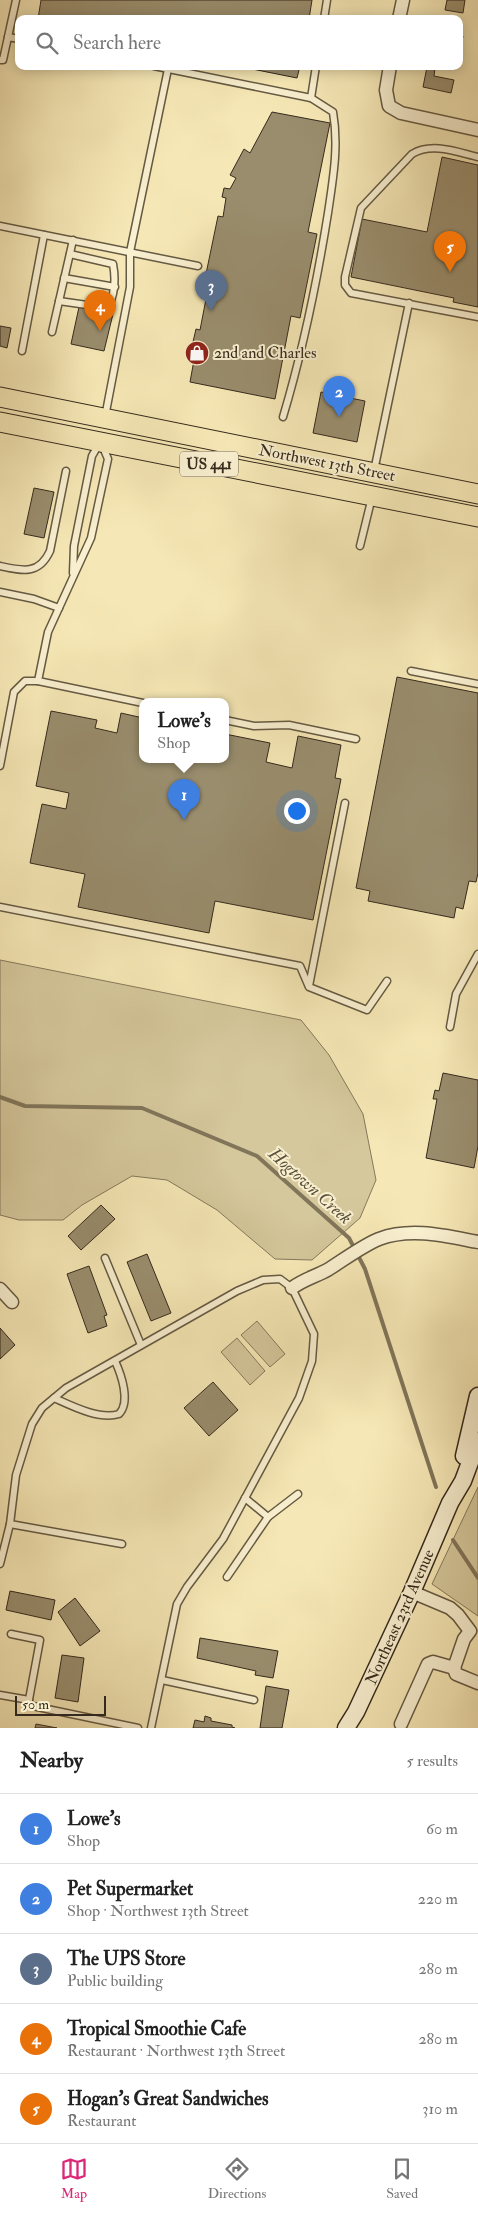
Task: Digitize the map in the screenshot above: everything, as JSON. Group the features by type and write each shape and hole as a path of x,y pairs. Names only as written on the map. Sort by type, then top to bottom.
{"main road":[{"name":"Northwest 13th Street","path":"0,397 478,494"},
{"path":"101,442 105,418"},
{"name":"Northwest 13th Street","path":"0,422 478,517"},
{"path":"318,486 350,482 374,473"},
{"path":"372,496 392,487 419,482"}],"street":[{"path":"400,15 403,0"},
{"path":"389,70 386,90 389,106 401,113 478,130"},
{"path":"292,1288 302,1280 326,1271 379,1239 410,1234 433,1233 478,1242"},
{"path":"0,1289 12,1302"},
{"name":"Northeast 23rd Avenue","path":"346,1728 356,1712 412,1592 450,1504 478,1396"},
{"name":"Northeast 23rd Avenue","path":"450,1504 464,1482 478,1442"},
{"path":"412,1592 450,1608 474,1633 464,1639 454,1668 456,1674 478,1683"},
{"path":"401,1724 428,1664 433,1662 454,1668"}],"lane":[{"path":"0,60 3,60 16,0"},
{"path":"325,15 327,0"},
{"path":"8,37 15,38"},
{"path":"105,418 129,294 130,252 168,70"},
{"path":"173,70 311,98 333,112 337,136 322,254 302,354 284,417"},
{"path":"311,98 315,70"},
{"path":"478,157 442,149 420,149 412,154 361,208 345,277 345,285 351,292 478,317"},
{"path":"0,226 198,266"},
{"path":"22,351 44,234"},
{"path":"52,332 73,240"},
{"path":"59,301 108,308 115,287 113,264 70,254"},
{"path":"64,278 115,287"},
{"path":"374,473 409,303"},
{"path":"73,577 74,546 92,456 101,442"},
{"path":"38,681 48,632 91,538 108,459 101,442"},
{"path":"0,566 19,570 36,569 46,561 50,551 66,471"},
{"path":"360,546 372,496"},
{"path":"0,592 34,599 58,608"},
{"path":"411,671 478,684"},
{"path":"0,766 14,692 24,681 38,681 139,702"},
{"path":"229,721 254,726 289,725 356,739"},
{"path":"309,987 345,803"},
{"path":"0,907 300,966 309,987 367,1010 387,981"},
{"path":"450,1027 456,994 478,954"},
{"path":"105,1258 141,1345"},
{"path":"0,1564 10,1524 16,1475 32,1424 42,1408 66,1388 237,1291 263,1280 280,1279 292,1288 314,1334 312,1360 299,1398 223,1539 187,1587 177,1604 151,1728"},
{"path":"54,1398 75,1408 103,1414 119,1414 123,1407 123,1386 115,1361"},
{"path":"227,1577 268,1517 298,1494"},
{"path":"245,1498 268,1517"},
{"path":"10,1524 122,1544"},
{"path":"11,1634 40,1640 28,1705 138,1728"},
{"path":"162,1680 254,1700"},
{"path":"0,1695 29,1700"}],"shaded area":[{"path":"0,960 301,1020 329,1055 363,1114 376,1180 360,1218 312,1260 275,1259 217,1210 167,1180 132,1176 82,1205 63,1220 19,1220 0,1215"},
{"path":"257,1321 285,1354 270,1367 241,1335"},
{"path":"237,1338 265,1371 250,1385 221,1352"},
{"path":"478,1487 478,1616 432,1584"}],"building":[{"path":"41,0 312,0 310,15 39,15"},
{"path":"447,0 465,0 463,13 445,10"},
{"path":"257,70 299,70 297,78"},
{"path":"426,70 435,70 434,76 454,80 451,93 423,87"},
{"path":"272,112 330,123 308,232 317,234 300,318 291,316 275,399 190,382 194,360 189,359 196,329 200,330 206,299 201,298 218,216 223,217 226,198 222,197 224,188 230,189 236,178 230,175 244,149 250,153"},
{"path":"442,157 478,165 478,307 453,302 454,298 351,277 362,219 427,232"},
{"path":"79,307 113,314 104,351 71,344"},
{"path":"0,326 11,328 7,348 0,346"},
{"path":"321,392 365,401 357,442 313,433"},
{"path":"34,488 54,492 44,538 24,534"},
{"path":"397,677 478,693 478,873 476,882 469,881 463,909 456,907 454,918 368,901 370,891 356,888"},
{"path":"51,711 97,720 95,728 117,733 121,713 139,717 139,763 229,763 229,735 270,743 266,762 292,768 298,736 341,745 335,778 341,779 313,920 215,901 209,933 78,907 85,874 30,863 42,804 66,809 69,793 36,786"},
{"path":"443,1073 478,1080 478,1146 474,1168 426,1158 437,1099 433,1099 435,1090 439,1091"},
{"path":"101,1205 115,1219 81,1250 68,1236"},
{"path":"147,1254 171,1313 151,1321 127,1262"},
{"path":"89,1266 107,1315 104,1316 107,1326 88,1333 67,1274"},
{"path":"0,1328 15,1345 0,1359"},
{"path":"213,1382 238,1410 209,1436 184,1408"},
{"path":"10,1591 55,1600 51,1620 6,1610"},
{"path":"75,1598 100,1631 80,1646 58,1612"},
{"path":"200,1638 278,1651 273,1678 255,1675 256,1671 197,1658"},
{"path":"62,1655 84,1658 78,1702 55,1698"},
{"path":"266,1686 289,1690 282,1728 260,1728"},
{"path":"205,1716 211,1718 211,1721 232,1725 235,1728 193,1728 195,1720 204,1722"},
{"path":"36,1724 57,1728 35,1728"}],"waterway":[{"name":"Hogtown Creek","path":"0,1097 25,1106 142,1108 257,1156 349,1238 365,1269 436,1487"},
{"name":"Hogtown Creek","path":"453,1540 478,1578"}],"place":[{"name":"Hogan's Great Sandwiches","path":"450,272"},
{"name":"The UPS Store","path":"211,311"},
{"name":"Tropical Smoothie Cafe","path":"100,331"},
{"name":"2nd and Charles","path":"197,353"},
{"name":"Pet Supermarket","path":"339,417"},
{"name":"Lowe's","path":"184,820"}]}
